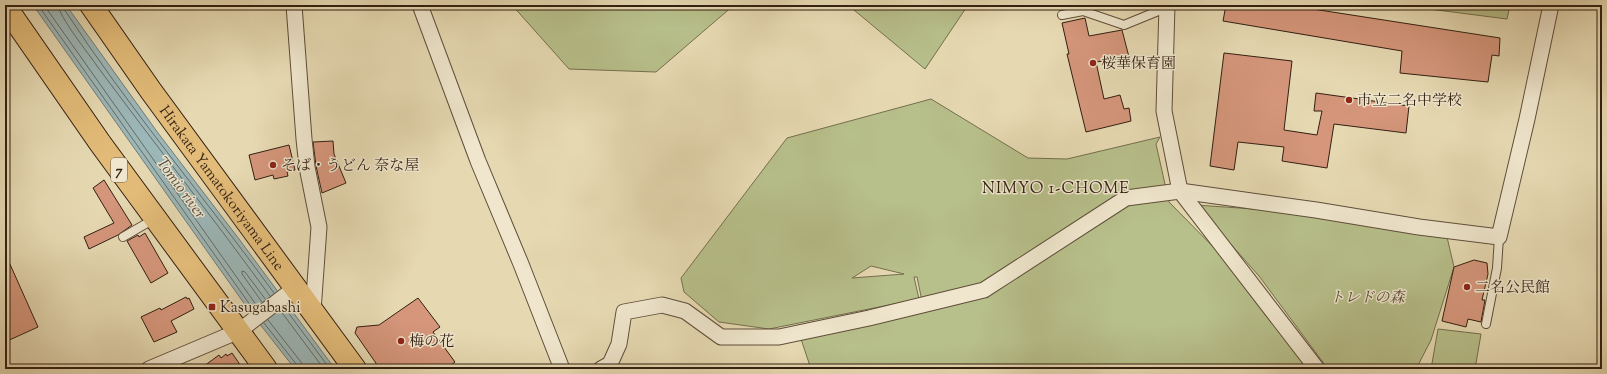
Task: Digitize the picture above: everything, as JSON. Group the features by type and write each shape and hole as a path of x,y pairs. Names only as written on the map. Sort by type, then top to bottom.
{"main road":[{"name":"Hirakata Yamatokoriyama Line","path":"91,5 291,291 314,311 355,369"},
{"name":"7","path":"5,6 154,219 244,327 266,369"}],"street":[{"path":"294,5 307,167 319,227 314,311"},
{"path":"420,5 478,161 521,264 562,369"},
{"path":"601,369 610,364 619,344 624,312 662,305 668,306 685,311 721,337 779,337 869,318 984,290 1126,198 1180,191 1316,210 1419,227 1498,237 1527,119 1551,5"},
{"path":"1167,6 1164,111 1180,191 1317,369"},
{"path":"149,369 244,327 291,291"}],"lane":[{"path":"1062,14 1083,11 1124,25 1167,6"},
{"path":"123,237 154,219"},
{"path":"1486,324 1497,268 1498,237"}],"green space":[{"path":"512,5 734,5 656,72 569,69"},
{"path":"848,5 968,5 925,69"},
{"path":"1398,5 1510,5 1507,19"},
{"path":"931,99 1028,158 1067,159 1160,137 1156,144 1169,202 1241,275 1308,369 811,369 801,339 924,311 917,277 914,277 919,299 769,329 719,322 684,292 681,278 787,138","holes":["871,266 904,274 852,278"]},
{"name":"トレドの森","path":"1196,205 1268,210 1447,237 1454,267 1431,340 1416,369 1328,369 1259,276"},
{"path":"1438,329 1481,334 1475,369 1431,369"}],"water":[{"name":"Tomio river","path":"33,5 66,5 158,133 335,369 295,369 248,309"}],"building":[{"path":"1226,5 1287,5 1500,38 1499,56 1492,55 1488,82 1400,73 1402,51 1223,21"},
{"path":"1085,18 1089,36 1122,30 1129,57 1096,62 1104,99 1120,95 1124,109 1129,108 1131,121 1086,132 1067,54 1069,54 1062,23"},
{"path":"1224,53 1292,61 1284,130 1317,135 1322,111 1314,111 1316,93 1409,106 1406,133 1334,124 1327,168 1282,161 1284,147 1238,142 1234,170 1210,166"},
{"path":"333,141 334,154 346,183 322,193 316,166 313,142"},
{"path":"289,145 295,170 287,172 288,176 274,179 273,175 255,180 249,155"},
{"path":"104,180 132,225 118,235 89,249 84,237 114,223 93,188"},
{"path":"145,233 168,273 151,283 127,241 138,235 139,237"},
{"path":"5,253 38,327 5,342"},
{"name":"二名公民館","path":"1474,260 1487,263 1488,274 1482,300 1485,300 1481,322 1468,319 1466,327 1442,321 1454,267"},
{"path":"186,297 187,299 189,298 194,309 171,321 177,332 154,342 141,317 160,308 161,310"},
{"path":"418,298 440,327 433,332 455,362 446,369 380,369 355,333 357,327 379,325"},
{"path":"232,353 243,369 200,369 219,355 221,358 226,354 227,356"}],"place":[{"name":"桜華保育園","path":"1093,63"},
{"name":"市立二名中学校","path":"1349,100"},
{"name":"そば・うどん 奈な屋","path":"273,165"},
{"name":"二名公民館","path":"1467,287"},
{"name":"Kasugabashi","path":"212,307"},
{"name":"梅の花","path":"401,341"}],"district":[{"name":"NIMYO 1-CHOME","path":"1056,187"}]}
